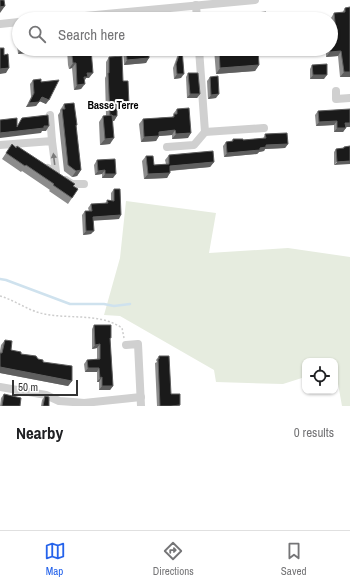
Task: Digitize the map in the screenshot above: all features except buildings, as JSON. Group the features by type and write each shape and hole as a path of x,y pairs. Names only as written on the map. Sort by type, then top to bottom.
{"street":[{"path":"130,12 255,0"},
{"path":"196,6 196,12"},
{"path":"0,24 12,23"},
{"path":"167,147 194,145 205,132 200,56"},
{"path":"336,91 336,99 350,98"},
{"path":"50,115 56,172"},
{"path":"205,132 264,128"},
{"path":"0,145 52,141"},
{"path":"11,144 21,151"},
{"path":"44,165 72,184 84,184"},
{"path":"0,386 46,395 59,401 84,403 141,402 138,344 126,345"}],"path":[{"path":"0,296 38,312 53,316 80,316 113,322 122,328 126,345"}],"shaded area":[{"path":"126,201 216,213 209,253 288,248 350,257 350,406 342,406 338,384 338,358 302,358 302,378 283,384 216,382 214,370 120,316 104,315 120,258"}],"waterway":[{"path":"0,279 70,304 104,304 114,306 130,304"}],"district":[{"name":"Basse Terre","path":"113,105"}]}
